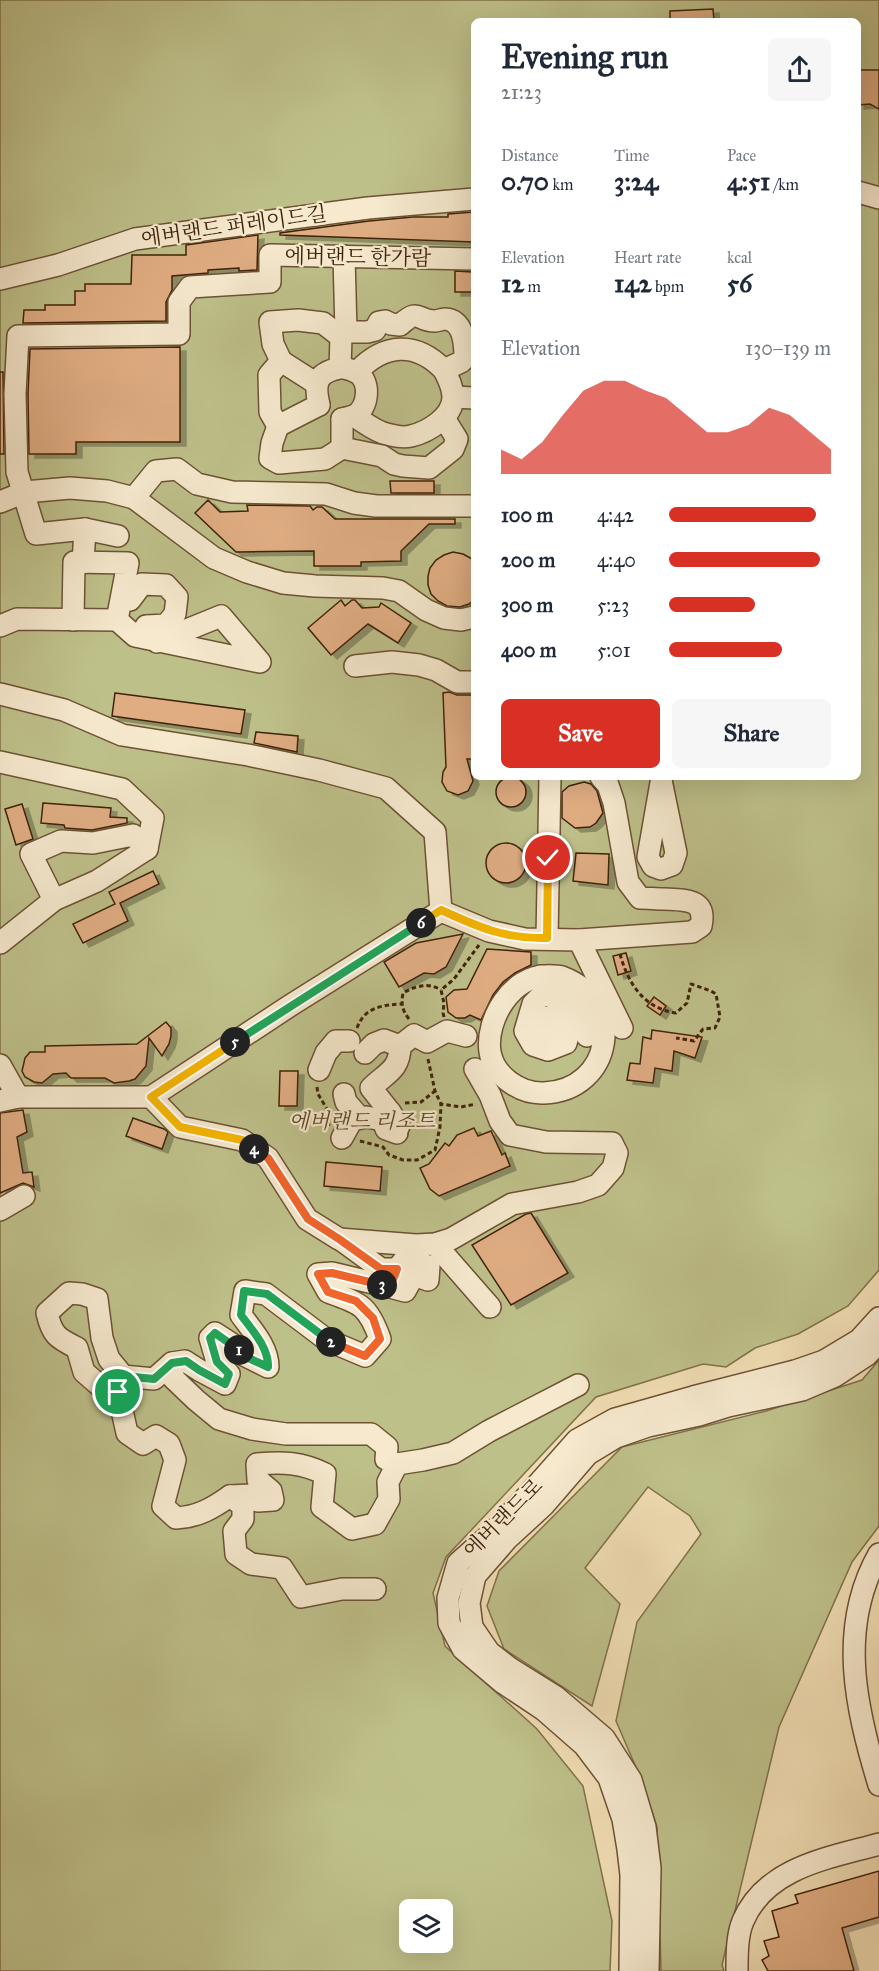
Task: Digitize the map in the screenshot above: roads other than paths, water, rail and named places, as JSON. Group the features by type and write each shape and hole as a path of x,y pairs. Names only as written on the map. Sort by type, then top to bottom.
{"street":[{"path":"861,193 879,198"},
{"name":"에버랜드 퍼레이드길","path":"0,279 58,265 135,239 368,208 471,199"},
{"name":"에버랜드 한가람","path":"27,502 17,472 15,394 18,336 178,334 179,302 190,287 270,282 270,255 471,259"},
{"path":"344,256 343,335 349,370"},
{"path":"316,384 282,361 273,344 270,322 298,320 323,323 343,335 375,330 379,322 385,321 400,325 411,316 435,321 446,319 454,322 464,336 465,358 444,370"},
{"path":"412,350 426,355 444,370 464,398 451,407 444,418 428,429 409,437 384,434 348,417 329,415 319,405 316,384 321,376 330,370 349,370 383,352 412,350"},
{"path":"278,426 270,412 269,375 282,361"},
{"path":"326,494 334,454 348,417 363,408 367,394 363,378 349,370"},
{"path":"319,405 278,426 270,458 279,463 334,454 382,456 394,464 429,468 453,449 457,439 444,418"},
{"path":"134,498 156,471 177,469 197,484 232,492 326,494 376,506 471,506"},
{"path":"0,502 27,502 70,488 106,491 134,498 214,558 247,572 283,583 384,588 399,591 426,610 444,618 461,620 471,618"},
{"path":"27,502 36,534 85,529 118,536"},
{"path":"83,563 85,529"},
{"path":"73,620 74,562 128,563 122,611 135,636 158,642"},
{"path":"0,626 17,619 73,620 122,611"},
{"path":"355,666 392,662 419,665 436,670 457,682 471,682"},
{"path":"0,694 64,710 122,735 248,755 319,770 386,788 435,832 441,910"},
{"path":"0,762 122,789 153,818 147,849 97,881 54,900 0,943"},
{"path":"547,938 550,780"},
{"path":"441,910 489,931 525,939 579,940 692,932 701,926 703,916 698,906 686,900 640,898 628,882 614,803 608,785 604,780"},
{"path":"54,900 31,854 61,842 93,843 133,835 147,849"},
{"path":"0,1065 9,1099 151,1097 441,910"},
{"path":"579,940 622,1028"},
{"path":"551,1062 560,1062 575,1055 591,1031 586,999 561,976 543,976 516,986 503,1001 491,1034 490,1053 498,1070 510,1083 524,1091 543,1094 562,1091 578,1083 591,1072 600,1057 605,1037 604,1022 596,1003 586,999 568,992 541,996 533,1004 525,1031 533,1045 548,1050 566,1044 572,1022 560,1013 546,1018 542,1030 548,1037 537,1030 542,1012 548,1004 569,1004 579,1013 587,1036"},
{"path":"400,1046 414,1035 427,1042 447,1031 466,1036"},
{"path":"319,1070 326,1053 336,1041 357,1047 384,1040 400,1046"},
{"path":"342,1138 352,1120 359,1117 393,1118 372,1088 395,1068 400,1056 400,1046"},
{"path":"339,1239 416,1245 435,1244 451,1239 512,1204 578,1192 598,1185 613,1168 617,1153 612,1143 546,1142 510,1135 500,1121 475,1069"},
{"path":"344,1094 346,1102 359,1117"},
{"path":"151,1097 180,1127 242,1140 268,1158 308,1219 381,1269 400,1277 318,1274 328,1292 356,1301 373,1318 380,1339 365,1356 327,1340 267,1294 244,1291 241,1315 261,1343 268,1359 268,1367 244,1356 232,1344 215,1333 210,1338 217,1362 229,1374 225,1384 186,1361 172,1363 154,1379 120,1384 107,1392 84,1372 77,1348 59,1339 51,1329 47,1313 69,1293 97,1299 102,1338 120,1384 127,1433 143,1444 156,1436 169,1444 176,1460 163,1506 177,1518 189,1518 210,1510 231,1496 250,1495 258,1502 273,1500 270,1491 258,1480 257,1464 287,1462 312,1467 325,1474 322,1507 352,1529 375,1524 389,1499 388,1482 397,1464"},
{"path":"0,1210 24,1196"},
{"path":"435,1244 490,1307"},
{"name":"에버랜드로","path":"630,1971 630,1866 623,1819 609,1778 584,1744 544,1710 502,1682 463,1649 450,1623 448,1598 458,1563 530,1493 577,1440 615,1419 795,1371 824,1361 859,1340 879,1317"},
{"path":"77,1348 102,1338"},
{"name":"에버랜드로","path":"648,1971 650,1868 645,1827 631,1780 604,1738 556,1696 511,1669 489,1652 472,1627 469,1603 474,1576 507,1539 544,1505 588,1454 616,1437 648,1426 802,1390 835,1376 867,1355 879,1342"},
{"path":"172,1363 173,1378 219,1419 252,1429 286,1434 371,1434 387,1447 386,1459 397,1464 453,1453 489,1431 578,1385"},
{"path":"231,1496 243,1506 243,1519 234,1531 236,1554 251,1564 282,1568 301,1597 342,1589 375,1588"},
{"path":"879,1554 862,1588 854,1648 859,1711 879,1785"},
{"path":"737,1971 743,1921 755,1900 765,1889 773,1882 803,1866 879,1844"}],"park label":[{"name":"에버랜드 리조트","path":"362,1121"}]}
